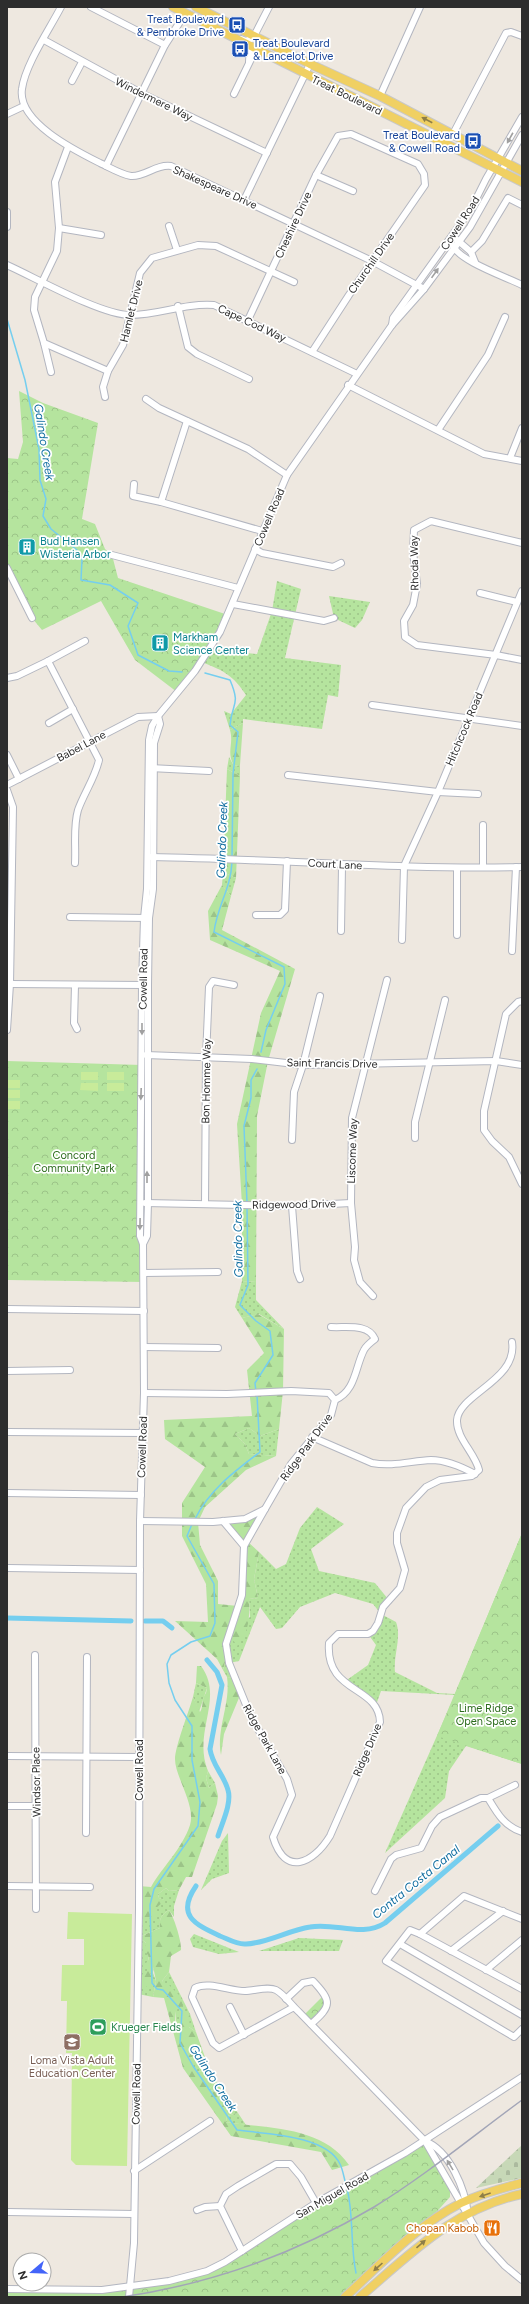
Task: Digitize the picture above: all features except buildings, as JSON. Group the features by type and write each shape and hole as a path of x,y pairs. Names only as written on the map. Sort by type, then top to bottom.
{"main road":[{"name":"Treat Boulevard","path":"173,7 522,182"},
{"name":"Treat Boulevard","path":"196,7 254,37 380,96 522,171"},
{"path":"345,2297 421,2229 464,2202 522,2183"},
{"path":"360,2297 432,2235 487,2204 522,2194"}],"street":[{"path":"7,114 24,106 21,91 25,74 61,7"},
{"path":"91,7 164,45"},
{"path":"205,24 211,23 244,40 249,40 254,37 268,7"},
{"path":"380,96 420,7"},
{"path":"106,166 164,45 185,14"},
{"path":"453,134 506,33 511,32 522,36"},
{"path":"254,37 256,45 269,55"},
{"name":"Windermere Way","path":"44,40 82,62 142,93 267,153"},
{"path":"234,94 253,47"},
{"path":"72,81 82,62"},
{"path":"244,200 310,64"},
{"name":"Shakespeare Drive","path":"24,106 47,130 68,147 106,166 132,176 164,165 172,166 372,261 424,289"},
{"name":"Cowell Road","path":"143,1244 147,1236 148,1204 145,985 151,857 151,768 154,743 160,724 158,716 211,649 232,604 287,475 348,385 392,325 424,289 453,247 470,227 522,117"},
{"name":"Churchill Drive","path":"312,352 372,261 425,185 424,174 418,164 351,134 342,134"},
{"name":"Cheshire Drive","path":"248,320 316,175 334,140 342,134"},
{"name":"Cowell Road","path":"502,161 522,136"},
{"path":"51,372 34,310 35,297 41,281 57,251 60,228 55,182 68,147"},
{"name":"Cowell Road","path":"392,325 393,318 452,238 497,170"},
{"path":"316,175 352,192"},
{"path":"471,252 482,240 508,198 522,205"},
{"path":"7,212 7,227"},
{"path":"169,226 177,250"},
{"path":"60,228 101,235"},
{"path":"475,262 471,252 460,240 452,238 453,247 466,260 475,262 522,284"},
{"name":"Hamlet Drive","path":"105,398 103,387 108,371 123,345 140,273 152,258 198,245 216,246 294,282"},
{"name":"Cape Cod Way","path":"7,265 112,314 129,316 148,315 178,306 196,304 214,305 248,320 357,374"},
{"path":"178,306 188,347 196,354 249,379"},
{"path":"438,430 488,355 505,317"},
{"path":"44,343 108,371"},
{"path":"348,385 484,454 522,461"},
{"path":"146,399 159,408 248,449 287,475"},
{"path":"161,502 187,421"},
{"path":"510,458 522,428"},
{"path":"134,484 133,496 161,502 262,531"},
{"name":"Rhoda Way","path":"496,655 417,645 405,637 404,621 413,605 417,584 413,552 414,530 431,520 522,543"},
{"path":"255,549 262,553 333,567 341,564"},
{"path":"112,555 238,588"},
{"path":"7,568 32,618"},
{"name":"Hitchcock Road","path":"404,866 438,792 467,718 496,655 522,591"},
{"path":"480,593 517,602"},
{"path":"232,604 324,622 334,618"},
{"path":"7,678 17,676 85,641"},
{"path":"496,655 522,660"},
{"path":"48,661 99,760 96,772 78,810 76,824 75,863"},
{"path":"372,705 522,726"},
{"path":"49,723 73,709"},
{"name":"Babel Lane","path":"7,785 138,717 158,716"},
{"path":"7,755 19,779"},
{"path":"151,768 208,771"},
{"path":"288,775 438,792 478,794"},
{"path":"7,790 13,807 10,844 10,984 8,1030"},
{"path":"483,825 483,866"},
{"name":"Court Lane","path":"151,857 287,861 342,866 457,868 483,866 519,867"},
{"path":"256,915 280,915 285,910 287,861"},
{"path":"341,931 342,866"},
{"path":"402,940 404,866"},
{"path":"512,951 519,867"},
{"path":"457,868 457,935"},
{"path":"70,917 147,918"},
{"name":"Liscome Way","path":"373,1296 360,1282 354,1260 355,1247 351,1203 352,1118 387,980"},
{"name":"Bon Homme Way","path":"205,1204 206,1057 209,987 213,981 234,985"},
{"path":"10,984 145,985"},
{"path":"75,985 74,1023 77,1029"},
{"path":"292,1140 294,1092 303,1065 320,996"},
{"path":"416,1138 415,1122 431,1062 445,1000"},
{"path":"522,1001 518,1002 506,1014 484,1112 484,1130 492,1141 509,1157 522,1184"},
{"name":"Cowell Road","path":"129,2297 131,2287 134,2214 139,1910 138,1757 140,1495 144,1393 144,1273 143,1244 140,1236 140,1204 146,1055"},
{"name":"Saint Francis Drive","path":"146,1055 206,1057 303,1065 365,1065 496,1061 522,1065"},
{"name":"Ridgewood Drive","path":"140,1204 292,1206 351,1203"},
{"path":"292,1206 297,1271 300,1279"},
{"path":"144,1273 218,1272"},
{"path":"7,1309 144,1311"},
{"path":"331,1328 366,1328 372,1332 375,1339 363,1352 350,1388 342,1397 335,1400"},
{"path":"312,1437 372,1463 386,1465 432,1460 457,1465 475,1474 479,1470 477,1460 458,1431 458,1413 460,1408 486,1389 507,1366 514,1352 512,1342"},
{"path":"144,1347 218,1348"},
{"path":"7,1370 70,1370"},
{"name":"Ridge Park Drive","path":"144,1393 260,1393 291,1391 329,1393 335,1400 331,1415 291,1464 265,1509"},
{"path":"7,1432 143,1433"},
{"name":"Ridge Drive","path":"273,1837 283,1857 288,1862 300,1862 311,1858 321,1850 330,1836 380,1722 380,1713 376,1705 338,1677 333,1671 328,1652 329,1643 338,1634 368,1634 373,1631 378,1623 384,1607 400,1588 405,1570 398,1548 397,1533 406,1508 426,1487 440,1480 475,1474"},
{"path":"7,1493 140,1495"},
{"path":"140,1521 198,1522 245,1519 265,1509"},
{"name":"Ridge Park Lane","path":"265,1509 244,1546 242,1595 226,1644 228,1663 251,1718 287,1779 292,1795 273,1837"},
{"path":"223,1521 244,1546"},
{"path":"7,1568 140,1570"},
{"name":"Windsor Place","path":"35,1654 37,1806 36,1909"},
{"path":"86,1833 87,1657"},
{"path":"7,1756 138,1757"},
{"path":"374,1891 391,1859 402,1852 422,1848 432,1826 440,1817 481,1798 488,1798 515,1785"},
{"path":"488,1798 502,1820 508,1826 522,1832"},
{"path":"7,1806 37,1806"},
{"path":"7,1886 90,1887"},
{"path":"420,1934 464,1896 522,1919"},
{"path":"451,1951 503,1911"},
{"path":"522,1989 410,1930 386,1961 514,2036 522,2029"},
{"path":"486,1970 522,1940"},
{"path":"400,1944 522,2015"},
{"path":"286,2000 303,1983 309,1981 317,1986 327,1997 327,2007 325,2012 311,2024"},
{"path":"294,2007 222,2048 216,2047 192,1997 195,1988 203,1985 245,1991 275,1990 294,2007 311,2024 425,2141 434,2144 448,2161 468,2214 484,2243 492,2254 522,2280"},
{"path":"230,2007 244,2035"},
{"name":"San Miguel Road","path":"7,2289 102,2290 169,2281 207,2271 225,2262 316,2203 425,2141 522,2077"},
{"path":"134,2171 210,2121"},
{"path":"220,2206 226,2194 276,2164 290,2164 301,2177 316,2203"},
{"path":"197,2210 205,2207 220,2206"},
{"path":"220,2206 242,2251"},
{"path":"7,2212 134,2214"}],"green space":[{"path":"19,391 43,403 98,423 82,519 95,524 105,549 112,555 118,578 228,615 220,632 177,692 135,660 101,601 42,630 32,618 7,568 7,458 18,459 23,442"},
{"path":"277,581 301,589 285,658 341,665 338,697 328,695 322,729 243,719 243,723 230,730 224,711 231,714 246,695 237,683 227,674 202,662 211,649 257,654 272,611"},
{"path":"329,596 370,602 362,620 355,628 334,618"},
{"path":"243,723 240,765 234,766 230,752 230,730"},
{"path":"229,757 234,766 240,765 240,776 227,769"},
{"path":"227,769 240,776 236,878 223,872"},
{"path":"223,872 236,878 231,896 222,885"},
{"path":"222,885 231,896 222,930 295,969 268,1061 257,1116 256,1282 242,1281 242,1205 237,1124 261,1013 280,971 210,940 208,911"},
{"name":"Concord Community Park","path":"7,1061 142,1065 140,1119 144,1282 7,1280"},
{"path":"81,1072 98,1072 98,1080 81,1080"},
{"path":"107,1072 124,1072 124,1080 107,1080"},
{"path":"7,1080 20,1080 20,1088 7,1088"},
{"path":"81,1083 98,1083 98,1091 80,1090"},
{"path":"107,1083 124,1083 124,1091 107,1091"},
{"path":"7,1090 20,1090 20,1098 7,1098"},
{"path":"7,1101 20,1101 20,1109 7,1109"},
{"path":"242,1281 256,1282 256,1300 284,1329 259,1314 242,1318 235,1307"},
{"path":"258,1314 284,1329 283,1391 279,1429 260,1436 249,1428 235,1434 245,1444 249,1454 276,1456 246,1470 205,1507 198,1522 200,1545 218,1581 218,1604 238,1606 244,1546 223,1521 245,1519 265,1509 247,1541 259,1552 254,1579 258,1598 249,1599 248,1624 244,1636 237,1646 230,1635 223,1670 217,1659 175,1621 208,1622 206,1584 182,1536 182,1503 205,1467 165,1439 164,1420 252,1416 247,1370 264,1353 242,1318"},
{"path":"249,1428 260,1436 279,1429 276,1456 249,1454 245,1444 235,1434"},
{"path":"317,1507 344,1524 311,1549 319,1571 375,1583 388,1599 381,1614 373,1604 335,1593 300,1607 282,1628 276,1629 260,1607 239,1661 229,1663 235,1678 227,1677 223,1670 227,1655 229,1634 250,1617 249,1599 258,1598 254,1579 259,1552 276,1569 286,1564 300,1528"},
{"name":"Lime Ridge Open Space","path":"522,1533 522,1764 466,1746 449,1771 445,1798 385,1853 455,1695 381,1691 376,1705 344,1682 368,1665 376,1645 368,1634 381,1614 396,1622 398,1628 395,1672 437,1693 455,1694"},
{"name":"Lime Ridge Open Space","path":"522,1533 522,1764 437,1736"},
{"path":"197,1666 201,1666 208,1678 210,1690 210,1703 205,1729 204,1757 208,1771 206,1778 209,1788 215,1783 218,1796 217,1804 192,1877 186,1877 179,1890 169,1891 166,1888 158,1894 159,1898 165,1900 154,1910 157,1915 155,1918 146,1919 139,1915 139,1886 151,1887 177,1850 187,1834 190,1825 191,1817 188,1800 178,1774 175,1759 193,1697 200,1712 206,1693 207,1688 196,1683"},
{"path":"227,1677 235,1678 241,1693 224,1734 221,1755 220,1735 227,1697"},
{"path":"196,1683 207,1688 199,1712 193,1697"},
{"path":"208,1771 215,1783 209,1788 206,1778"},
{"path":"228,1833 229,1873 212,1879 201,1890 222,1841"},
{"path":"166,1888 169,1891 179,1890 174,1906 174,1917 169,1910 161,1918 160,1928 139,1937 146,1943 149,1961 154,1965 153,1973 156,1981 153,1997 138,1994 139,1915 153,1910 164,1900 159,1898 158,1894"},
{"path":"169,1910 177,1930 181,1950 171,1956 169,1972 162,1981 165,1985 169,1985 180,1996 183,2005 175,2011 178,2031 180,2033 182,2011 185,2015 190,2014 189,2027 196,2032 206,2060 198,2065 195,2055 189,2059 197,2072 209,2070 216,2081 209,2089 227,2098 238,2113 227,2116 226,2122 277,2128 310,2136 338,2152 349,2165 332,2170 321,2152 231,2136 183,2068 164,1998 153,1997 156,1981 153,1966 148,1970 145,1964 149,1960 148,1955 144,1950 146,1943 139,1937 160,1928 161,1918"},
{"name":"Krueger Fields","path":"68,1912 132,1914 127,2166 76,2165 71,2160 72,2053 66,2053 67,2001 61,2001 62,1965 84,1965 84,1939 67,1939"},
{"path":"194,1934 239,1952 219,1954 193,1947 190,1939"},
{"path":"299,1938 343,1940 339,1951 259,1951"},
{"path":"148,1970 151,1974 152,1983 143,1989 138,1978"},
{"path":"169,1972 190,2014 196,2032 189,2027 182,2012 181,2034 177,2030 175,2011 162,1981"},
{"path":"325,1994 328,2001 311,2024 303,2016"},
{"path":"195,2055 198,2065 206,2060 209,2070 197,2072 189,2059"},
{"path":"216,2081 227,2098 209,2089"},
{"path":"238,2113 246,2125 226,2122 227,2116"},
{"path":"425,2141 450,2188 450,2197 421,2229 345,2297 7,2297 7,2289 12,2289 12,2292 52,2292 52,2288 131,2287 207,2271"},
{"path":"522,2145 522,2178 476,2188"}],"waterway":[{"name":"Galindo Creek","path":"7,319 25,380 39,449 40,480 46,499 43,516 51,529 77,550 82,559 81,580 110,585 138,603 128,626 138,655 169,671 182,672"},
{"name":"Galindo Creek","path":"205,673 230,680 235,695 235,704 230,725 238,732 233,774 232,858"},
{"name":"Galindo Creek","path":"232,862 227,889 218,914 214,932 284,967 285,984 266,1030 261,1052"},
{"name":"Galindo Creek","path":"247,1203 244,1126 251,1098 251,1080 257,1069"},
{"name":"Galindo Creek","path":"247,1206 248,1285 240,1305 256,1321 270,1331 273,1355 255,1383 256,1392"},
{"name":"Galindo Creek","path":"195,1519 215,1490 232,1474 260,1452 257,1395"},
{"name":"Galindo Creek","path":"192,1524 187,1536 214,1584 215,1623 210,1636 191,1642 171,1655 167,1664 169,1683 175,1700 192,1726 192,1760 200,1802 198,1826 154,1889 150,1905 152,1983 157,1989 163,1990 182,2011 180,2043 193,2066 237,2130 294,2138 322,2147 333,2154 340,2164 346,2185"},
{"name":"Contra Costa Canal","path":"7,1618 131,1621"},
{"name":"Contra Costa Canal","path":"145,1621 163,1621 172,1628"},
{"name":"Contra Costa Canal","path":"207,1660 217,1672 222,1685 210,1749 213,1760 226,1785 229,1795 228,1807 218,1836"},
{"name":"Contra Costa Canal","path":"196,1886 190,1896 188,1904 188,1911 191,1917 202,1927 239,1944 254,1943 310,1927 329,1926 358,1930 367,1929 385,1923 498,1826"},
{"name":"Galindo Creek","path":"347,2188 351,2209 353,2252 356,2273"}],"railway":[{"path":"122,2297 188,2284 221,2275 315,2239 345,2224 393,2195 431,2169 522,2100"}],"place":[{"name":"Treat Boulevard & Pembroke Drive","path":"237,25"},
{"name":"Treat Boulevard & Lancelot Drive","path":"240,49"},
{"name":"Treat Boulevard & Cowell Road","path":"473,141"},
{"name":"Bud Hansen Wisteria Arbor","path":"27,547"},
{"name":"Markham Science Center","path":"160,643"},
{"name":"Krueger Fields","path":"98,2027"},
{"name":"Loma Vista Adult Education Center","path":"72,2042"},
{"name":"Chopan Kabob","path":"492,2228"}]}
